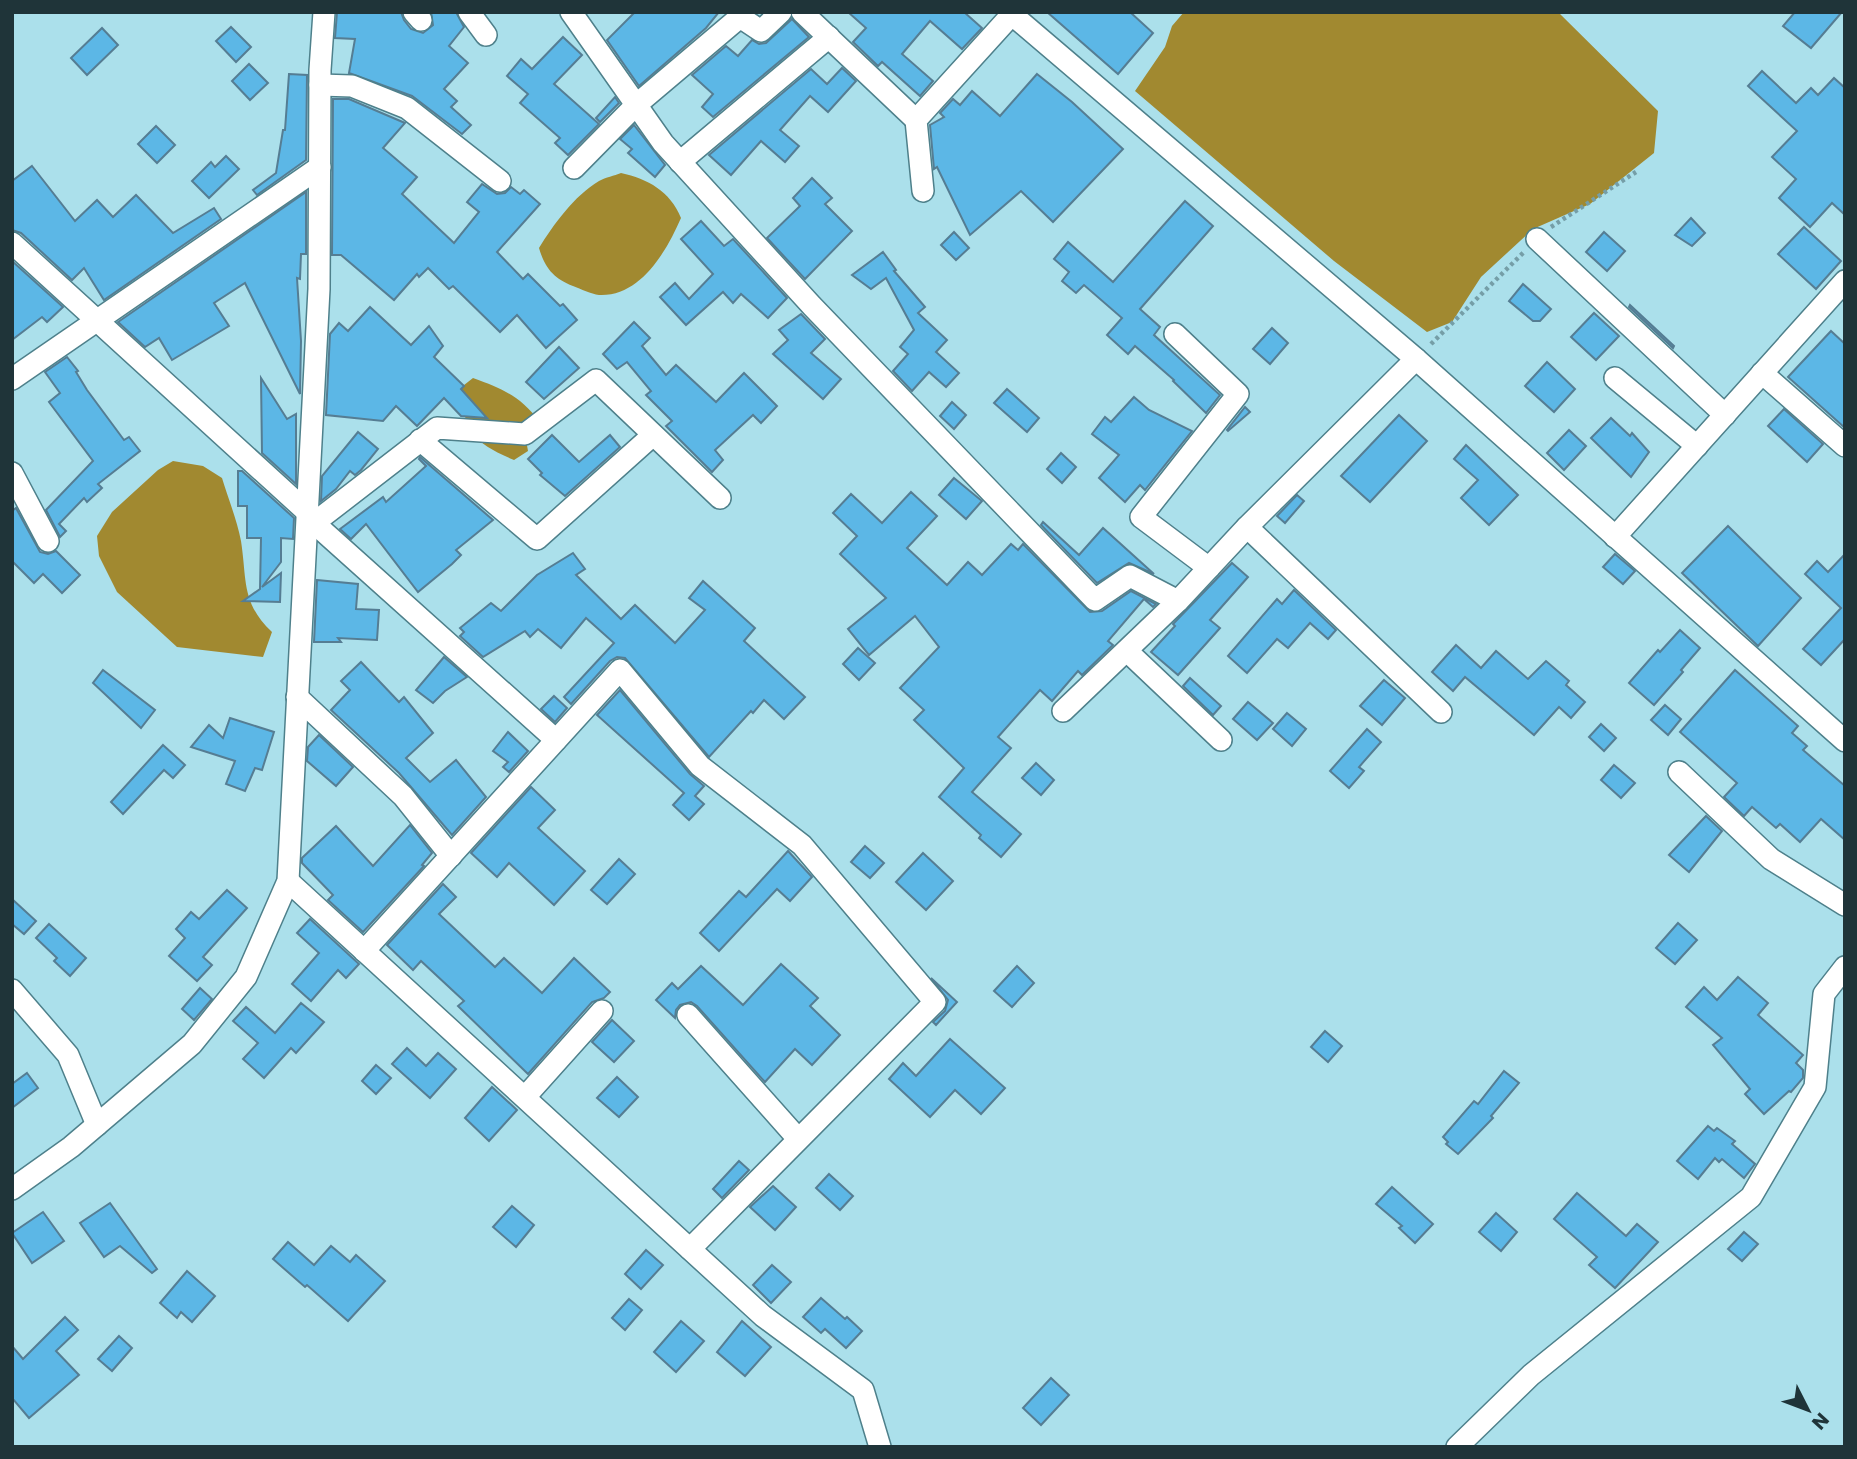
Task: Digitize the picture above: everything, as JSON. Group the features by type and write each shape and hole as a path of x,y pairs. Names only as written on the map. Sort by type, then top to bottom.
{"street":[{"path":"12,1189 71,1147 192,1044 246,977 288,881 296,697 310,517 319,289 320,85 324,12"},
{"path":"468,12 486,35"},
{"path":"571,12 663,144 812,306 1096,600 1130,576 1178,601"},
{"path":"574,168 636,105 740,17 761,31 780,12"},
{"path":"802,12 916,120 923,191"},
{"path":"916,120 1012,13 1416,359 1845,741"},
{"path":"680,162 829,37"},
{"path":"320,85 352,86 407,108 499,181"},
{"path":"12,379 320,167"},
{"path":"1536,239 1725,415"},
{"path":"12,243 556,740"},
{"path":"1615,537 1845,281"},
{"path":"1175,334 1238,394 1141,517 1209,568"},
{"path":"1063,712 1178,601 1247,527 1416,359"},
{"path":"1762,373 1845,446"},
{"path":"1615,378 1697,446"},
{"path":"310,517 437,428 525,434 596,380 720,498"},
{"path":"420,440 537,539 653,435"},
{"path":"12,473 48,541"},
{"path":"1247,527 1441,712"},
{"path":"1127,650 1221,740"},
{"path":"364,951 620,670 700,766 802,845 935,1002 690,1249"},
{"path":"296,697 403,796 451,856"},
{"path":"1679,772 1771,859 1845,905"},
{"path":"288,881 763,1316 863,1390 880,1447"},
{"path":"1457,1447 1531,1375 1751,1197 1815,1087 1824,994 1845,967"},
{"path":"12,990 68,1055 97,1125"},
{"path":"525,1097 602,1011"},
{"path":"688,1015 792,1132"}],"path":[{"path":"1416,359 1536,239 1636,172"}],"shaded area":[{"path":"1184,12 1558,12 1658,111 1654,153 1590,204 1533,229 1481,277 1452,322 1427,332 1334,261 1135,91 1165,47 1172,26"},
{"path":"621,173 649,183 664,193 681,218 660,257 640,280 614,294 599,295 555,276 547,267 539,248 558,220 581,194 599,181"},
{"path":"473,378 510,394 540,422 525,434 528,451 514,460 481,442 469,426 459,389"},
{"path":"173,461 203,466 222,478 241,541 250,600 255,611 272,632 263,657 177,647 117,592 99,556 97,536 112,512 158,470"}],"building":[{"path":"337,12 401,12 411,29 423,33 433,25 431,12 456,12 464,27 449,46 468,63 444,89 457,101 451,107 471,125 462,134 412,96 349,73 355,39 335,38"},
{"path":"635,12 719,12 706,28 639,86 607,40"},
{"path":"848,12 964,12 982,28 962,49 930,21 902,54 933,81 920,96 882,62 878,66 853,42 866,28"},
{"path":"1047,12 1130,12 1153,33 1118,74"},
{"path":"1795,12 1842,12 1811,48 1783,26"},
{"path":"792,19 809,37 713,117 702,107 713,94 692,75 726,46 738,56 752,40 759,44 766,43"},
{"path":"231,27 251,47 236,62 216,41"},
{"path":"102,28 118,45 87,75 71,58"},
{"path":"563,37 582,55 554,84 599,124 568,155 555,143 560,138 520,103 528,94 507,76 521,59 532,69"},
{"path":"249,64 268,83 250,100 232,81"},
{"path":"842,68 856,81 828,112 810,96 780,130 799,146 785,162 761,141 731,175 709,155 811,69 827,84"},
{"path":"1762,71 1796,103 1811,88 1818,95 1834,78 1845,88 1845,215 1832,203 1810,227 1779,198 1796,179 1772,157 1797,131 1748,86"},
{"path":"289,74 307,75 306,160 257,195 253,190 276,173 285,130"},
{"path":"1037,74 1123,149 1053,222 1021,191 970,235 937,167 934,169 930,125 944,117 940,113 953,99 960,105 972,91 1000,116"},
{"path":"615,97 619,103 600,122 596,118"},
{"path":"333,99 349,99 405,123 383,148 417,177 402,194 454,243 479,212 467,202 482,184 497,194 505,193 511,187 520,194 524,190 540,204 497,252 523,279 528,274 577,320 546,348 517,315 500,332 453,286 449,289 428,268 419,277 417,274 394,300 341,255 332,255"},
{"path":"634,125 665,165 655,177 628,153 632,149 620,139"},
{"path":"156,126 175,145 157,163 138,144"},
{"path":"226,156 239,169 209,198 192,181 211,162 215,167"},
{"path":"32,166 75,221 97,200 113,217 136,195 173,233 214,208 221,219 104,300 84,268 72,280 21,233 12,230 12,181"},
{"path":"812,178 832,198 825,204 852,231 805,279 767,238 800,206 793,198"},
{"path":"306,192 306,254 301,254 300,279 297,278 301,341 300,394 245,283 214,303 229,326 172,360 159,338 145,347 118,322"},
{"path":"1185,201 1213,226 1140,309 1160,327 1154,335 1220,395 1206,413 1135,346 1128,354 1107,335 1122,318 1084,285 1076,293 1062,281 1069,272 1054,259 1068,242 1113,282"},
{"path":"1691,218 1705,233 1692,246 1675,235"},
{"path":"701,221 724,246 733,239 787,298 768,318 741,294 733,303 723,292 686,325 660,297 675,283 689,299 713,274 681,239"},
{"path":"1804,227 1841,261 1816,289 1778,254"},
{"path":"954,232 969,248 956,260 941,245"},
{"path":"1604,232 1625,251 1607,271 1586,252"},
{"path":"883,252 896,270 894,271 925,307 918,313 947,340 936,352 959,373 946,387 929,372 912,391 893,371 908,354 900,347 914,330 886,278 871,289 852,275"},
{"path":"12,261 63,307 47,322 42,317 12,340"},
{"path":"1523,284 1551,309 1540,321 1533,321 1509,301"},
{"path":"1630,305 1674,346 1673,348 1629,307"},
{"path":"370,307 411,345 429,326 443,346 434,357 464,386 461,389 487,418 461,416 444,398 417,426 396,406 383,421 326,415 330,334 339,323 348,331"},
{"path":"1594,313 1619,336 1596,360 1571,337"},
{"path":"801,314 825,339 811,353 841,379 823,399 773,354 788,340 779,330"},
{"path":"634,322 650,338 642,346 666,375 676,365 716,402 744,373 777,406 761,423 753,415 715,450 723,460 712,472 666,426 672,421 646,395 651,391 627,362 617,369 603,354"},
{"path":"1272,328 1288,343 1270,364 1253,349"},
{"path":"1831,331 1845,344 1845,428 1788,377"},
{"path":"559,347 579,368 544,399 526,382"},
{"path":"67,357 78,371 76,372 87,390 124,440 129,437 140,451 98,484 102,488 87,502 84,498 59,524 66,531 60,537 46,510 93,461 49,402 60,393 45,372"},
{"path":"1547,362 1575,389 1554,412 1525,386"},
{"path":"261,378 287,419 296,414 296,484 262,453"},
{"path":"1007,389 1039,418 1027,432 994,403"},
{"path":"1134,397 1149,410 1192,431 1145,490 1140,485 1125,502 1099,478 1119,455 1092,434 1105,417 1111,422"},
{"path":"952,402 966,415 954,429 940,416"},
{"path":"1245,407 1250,412 1228,431 1227,430"},
{"path":"1784,409 1823,444 1807,462 1768,426"},
{"path":"1399,415 1427,441 1370,502 1341,476"},
{"path":"1611,418 1630,436 1632,433 1649,452 1631,477 1591,438"},
{"path":"1569,430 1586,446 1564,470 1547,453"},
{"path":"358,432 378,449 361,470 355,475 350,471 336,489 321,501 322,476"},
{"path":"552,435 579,462 610,435 620,447 565,496 540,475 542,473 528,459"},
{"path":"1466,445 1518,495 1489,525 1461,498 1478,480 1454,459"},
{"path":"1061,453 1076,467 1062,483 1047,469"},
{"path":"420,457 493,520 456,550 461,555 418,592 366,524 351,539 340,529 383,497 386,502 426,466"},
{"path":"238,471 242,471 294,518 293,539 281,538 281,562 262,587 281,573 280,602 243,601 260,589 261,538 247,538 247,506 238,506"},
{"path":"954,478 982,501 966,519 939,495"},
{"path":"911,492 937,516 907,548 947,585 968,562 982,575 1011,544 1018,550 1023,544 1090,612 1102,611 1131,591 1156,604 1153,607 1144,599 1108,641 1113,645 1082,675 1078,671 1052,701 1040,690 998,737 1011,748 972,792 1021,834 1001,857 939,797 964,768 914,720 924,710 900,688 939,647 915,616 869,655 848,629 886,598 840,554 857,536 833,513 851,494 882,523"},
{"path":"1297,495 1304,501 1285,523 1277,516"},
{"path":"16,508 40,552 48,554 56,551 80,575 62,593 43,574 34,583 12,561 12,511"},
{"path":"1043,522 1079,555 1103,528 1154,574 1129,563 1097,583 1041,525"},
{"path":"1728,526 1801,598 1758,646 1682,573"},
{"path":"573,553 585,569 576,575 621,619 635,605 675,643 705,610 689,598 703,581 755,628 744,641 805,697 784,719 764,700 709,757 625,658 617,657 610,661 571,704 564,697 614,643 586,618 561,648 538,629 530,637 525,631 483,657 460,636 464,632 460,628 491,603 501,611 537,575"},
{"path":"1615,554 1635,571 1623,584 1603,567"},
{"path":"1845,554 1845,639 1821,665 1803,649 1841,608 1805,574 1817,561 1828,572"},
{"path":"1232,563 1248,577 1210,620 1220,628 1178,675 1151,652 1175,626 1173,624"},
{"path":"317,580 358,584 356,609 379,610 377,640 338,638 341,642 314,642"},
{"path":"1294,590 1336,630 1328,639 1310,623 1288,648 1277,639 1247,673 1228,656 1277,599 1282,604"},
{"path":"1680,630 1700,648 1654,705 1629,683"},
{"path":"1456,645 1481,668 1496,651 1528,679 1546,661 1569,681 1566,685 1585,702 1571,718 1559,707 1534,735 1465,677 1453,691 1432,672"},
{"path":"858,648 875,663 859,680 843,664"},
{"path":"444,657 467,677 445,691 433,703 416,690"},
{"path":"361,662 399,702 404,697 433,733 406,758 430,782 456,760 486,797 452,835 399,773 331,710 350,690 341,681"},
{"path":"103,670 155,710 141,728 93,683"},
{"path":"1735,670 1798,726 1792,733 1807,746 1803,750 1845,786 1845,840 1821,819 1800,842 1780,824 1776,828 1752,807 1744,816 1724,797 1737,783 1680,732"},
{"path":"1190,678 1221,706 1213,715 1183,686"},
{"path":"1384,680 1405,698 1382,725 1360,706"},
{"path":"620,690 690,774 704,786 695,796 704,804 689,820 673,805 684,793 597,715"},
{"path":"554,696 567,708 555,722 541,709"},
{"path":"1248,702 1273,723 1257,740 1233,719"},
{"path":"1665,705 1681,719 1668,735 1651,720"},
{"path":"1287,713 1306,729 1292,746 1273,729"},
{"path":"230,718 274,732 262,770 255,768 245,791 226,784 235,761 191,747 209,725 223,738"},
{"path":"1601,724 1616,738 1604,751 1589,737"},
{"path":"1367,729 1381,742 1359,767 1364,771 1349,788 1330,771"},
{"path":"508,732 528,751 509,772 503,767 508,762 493,751"},
{"path":"319,735 353,767 336,786 307,761 308,747"},
{"path":"163,745 185,765 173,778 164,770 123,814 111,802"},
{"path":"1036,763 1054,780 1041,795 1022,778"},
{"path":"1614,765 1635,783 1621,798 1601,780"},
{"path":"531,787 555,810 538,828 585,871 554,905 509,863 497,877 471,853"},
{"path":"1706,816 1722,831 1689,872 1669,855"},
{"path":"410,825 432,853 422,865 424,866 363,932 328,900 333,895 302,863 302,858 336,826 373,866"},
{"path":"865,846 884,863 870,878 851,862"},
{"path":"788,851 812,877 790,901 777,889 719,951 700,933 739,891 746,897"},
{"path":"923,853 953,881 926,910 896,882"},
{"path":"619,859 635,874 607,904 591,890"},
{"path":"443,884 456,897 439,914 495,967 504,958 542,993 574,958 610,992 604,998 592,1002 528,1074 458,1006 464,1001 421,961 413,970 387,945"},
{"path":"227,890 247,908 203,957 212,965 197,981 169,956 185,938 176,929 191,912 199,919"},
{"path":"12,899 36,921 24,934 12,924"},
{"path":"310,919 359,964 346,978 338,970 311,1001 292,984 319,953 297,933"},
{"path":"1678,923 1697,940 1675,964 1656,948"},
{"path":"49,924 86,958 70,976 54,961 57,958 36,938"},
{"path":"781,964 818,998 810,1006 840,1035 812,1065 795,1049 765,1082 697,1006 691,1002 680,1005 675,1018 656,1000 672,983 678,989 701,966 743,1005"},
{"path":"1017,966 1034,983 1012,1007 994,991"},
{"path":"1738,977 1768,1003 1758,1015 1803,1055 1796,1063 1803,1070 1803,1078 1791,1092 1764,1114 1745,1094 1750,1089 1713,1045 1722,1038 1686,1007 1704,987 1717,1000"},
{"path":"931,978 957,1002 936,1025 933,1022 945,1011 948,1000"},
{"path":"200,988 212,999 194,1020 182,1009"},
{"path":"301,1003 324,1022 296,1053 291,1048 264,1078 243,1059 258,1043 233,1021 246,1007 275,1033"},
{"path":"612,1020 634,1041 614,1062 592,1042"},
{"path":"1325,1031 1342,1046 1328,1062 1311,1047"},
{"path":"950,1039 1005,1088 981,1114 955,1090 930,1117 889,1079 903,1063 916,1076"},
{"path":"407,1048 426,1066 438,1053 456,1069 430,1098 392,1064"},
{"path":"376,1065 391,1078 376,1094 362,1081"},
{"path":"1504,1071 1519,1083 1491,1116 1493,1118 1458,1154 1446,1144 1448,1142 1443,1137 1474,1101 1478,1104"},
{"path":"27,1073 38,1088 12,1108 12,1084"},
{"path":"617,1077 638,1097 619,1117 597,1098"},
{"path":"492,1087 517,1110 489,1141 465,1118"},
{"path":"1708,1126 1714,1131 1717,1128 1735,1141 1732,1144 1755,1164 1744,1178 1722,1159 1719,1162 1715,1158 1698,1179 1677,1161"},
{"path":"739,1161 749,1170 722,1198 713,1189"},
{"path":"829,1174 853,1196 840,1210 816,1188"},
{"path":"773,1186 796,1207 775,1230 750,1207"},
{"path":"1392,1187 1433,1224 1415,1243 1399,1228 1402,1226 1376,1204"},
{"path":"1577,1193 1626,1236 1637,1224 1658,1242 1615,1288 1589,1265 1597,1257 1554,1219"},
{"path":"110,1203 157,1269 152,1273 120,1246 104,1257 80,1223"},
{"path":"512,1206 534,1225 516,1247 493,1227"},
{"path":"43,1212 64,1241 32,1263 12,1233"},
{"path":"1496,1213 1517,1232 1501,1251 1479,1232"},
{"path":"1744,1232 1758,1244 1742,1261 1728,1249"},
{"path":"288,1242 314,1265 331,1246 350,1262 356,1255 385,1281 348,1321 273,1259"},
{"path":"646,1250 663,1265 641,1289 625,1274"},
{"path":"772,1265 791,1282 771,1303 753,1285"},
{"path":"187,1271 215,1296 192,1322 181,1312 177,1318 160,1303"},
{"path":"821,1298 862,1331 846,1348 825,1329 821,1333 803,1317"},
{"path":"629,1299 642,1310 625,1330 612,1318"},
{"path":"65,1317 78,1330 56,1351 79,1375 29,1418 12,1398 12,1346 23,1359"},
{"path":"681,1321 704,1341 676,1372 654,1352"},
{"path":"742,1321 771,1347 745,1376 717,1352"},
{"path":"119,1336 132,1348 112,1371 98,1359"},
{"path":"1051,1378 1069,1395 1041,1425 1023,1408"}]}
